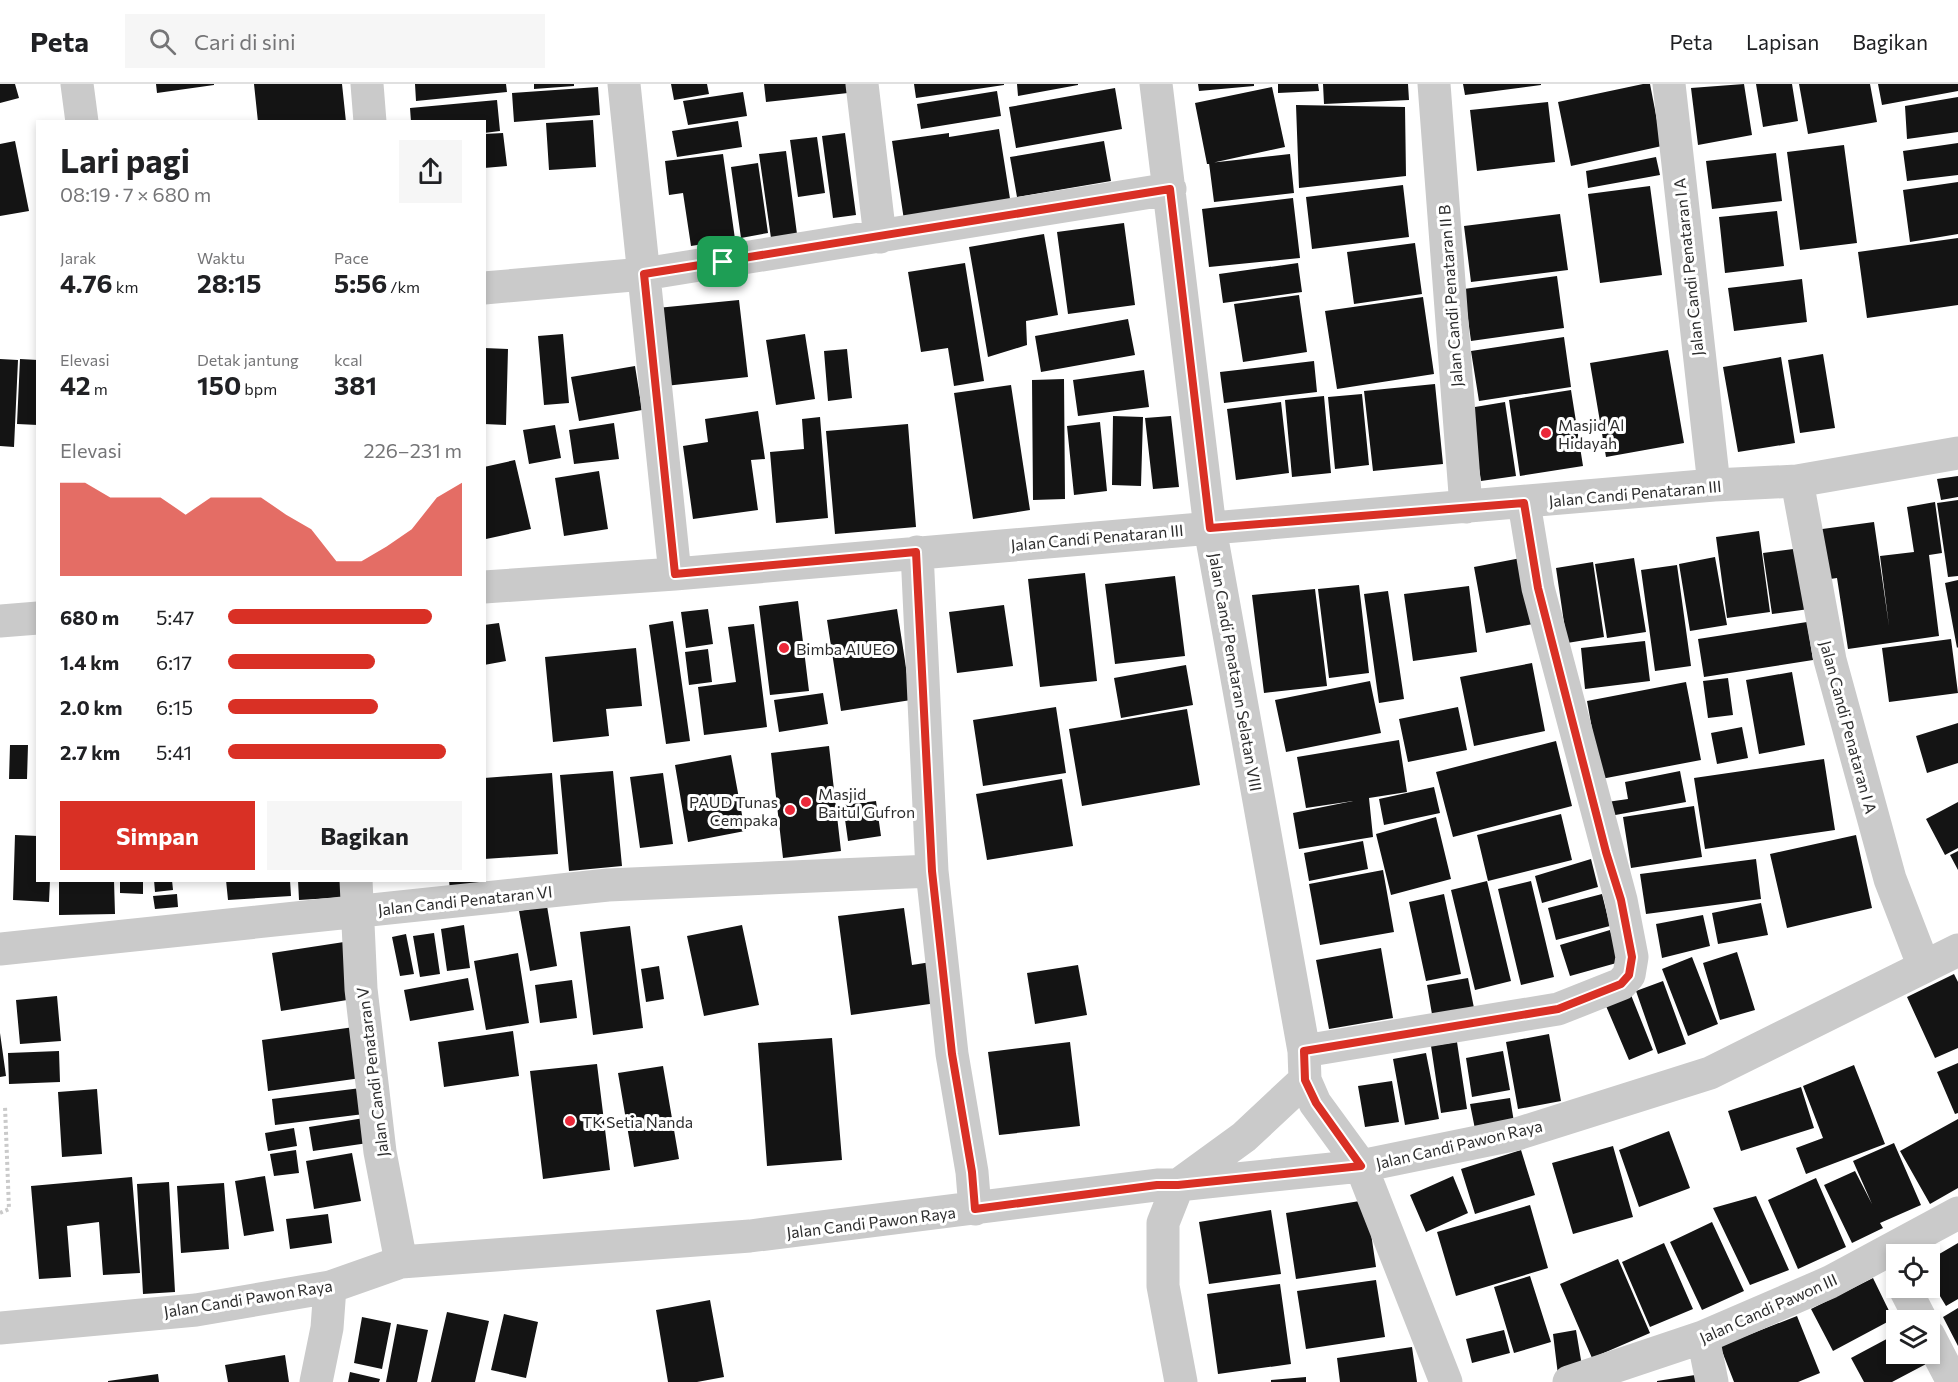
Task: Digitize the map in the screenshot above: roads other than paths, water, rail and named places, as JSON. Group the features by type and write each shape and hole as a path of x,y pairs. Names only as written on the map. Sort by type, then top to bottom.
{"street":[{"path":"78,84 82,120"},
{"path":"367,84 370,120"},
{"path":"624,84 675,574"},
{"path":"862,84 880,237"},
{"name":"Jalan Candi Penataran Selatan VIII","path":"1156,84 1210,528 1304,1065 1316,1103 1361,1166 1446,1382"},
{"name":"Jalan Candi Penataran II B","path":"1434,84 1466,507"},
{"name":"Jalan Candi Penataran I A","path":"1669,84 1714,485"},
{"path":"486,288 644,274 1170,189"},
{"name":"Jalan Candi Penataran III","path":"486,587 675,574 1714,485 1797,481 1958,453"},
{"name":"Jalan Candi Penataran I A","path":"1797,481 1830,660 1890,879 1924,967"},
{"path":"1181,1382 1163,1286 1163,1222 1178,1185 1244,1137 1304,1065 1558,1009 1621,984 1629,975 1632,957 1621,900 1606,852 1538,588 1524,503"},
{"path":"916,552 932,871 952,1054 972,1172 975,1209"},
{"path":"0,621 36,618"},
{"name":"Jalan Candi Penataran VI","path":"0,949 358,896 932,871"},
{"name":"Jalan Candi Penataran V","path":"358,896 361,989 380,1152 401,1262"},
{"name":"Jalan Candi Pawon Raya","path":"0,1328 196,1310 330,1287 401,1262 750,1236 1157,1185 1178,1185 1361,1166 1517,1134 1710,1073 1958,950"},
{"name":"Jalan Candi Pawon III","path":"1915,1244 1958,1213"},
{"name":"Jalan Candi Pawon III","path":"1569,1382 1703,1337 1830,1282 1886,1263"},
{"path":"316,1382 327,1328 330,1287"},
{"path":"1703,1337 1712,1382"},
{"path":"1940,1357 1953,1382"}],"place":[{"name":"Masjid Al Hidayah","path":"1546,433"},
{"name":"Bimba AIUEO","path":"784,648"},
{"name":"Masjid Baitul Gufron","path":"806,802"},
{"name":"PAUD Tunas Cempaka","path":"790,810"},
{"name":"TK Setia Nanda","path":"570,1121"}]}
